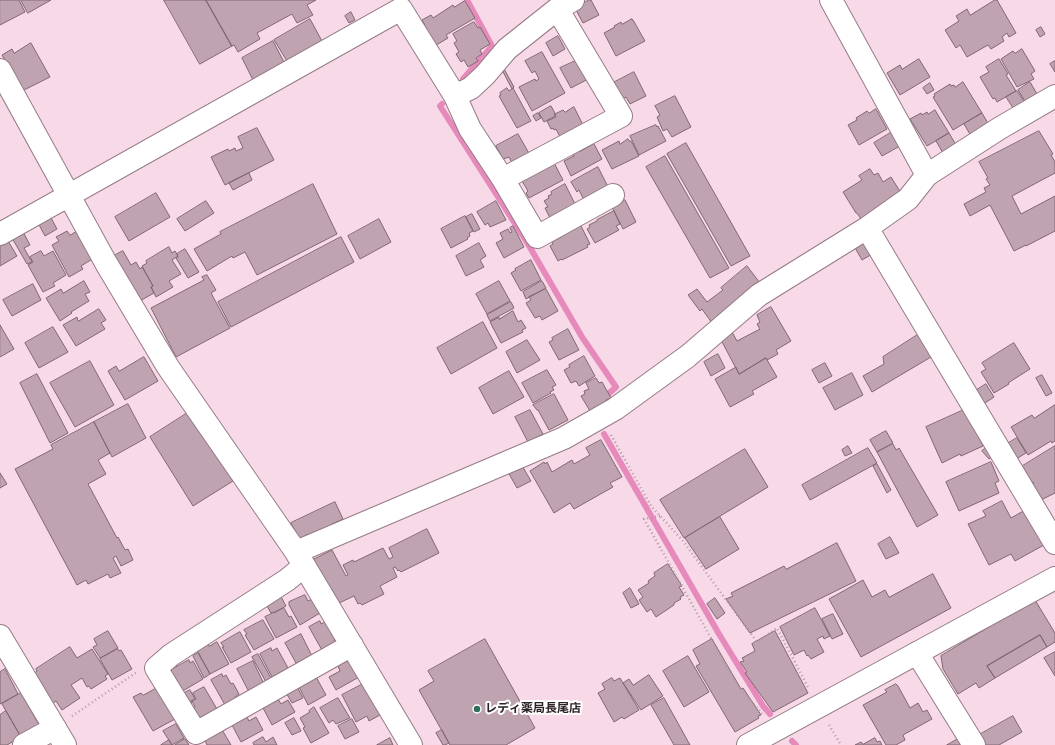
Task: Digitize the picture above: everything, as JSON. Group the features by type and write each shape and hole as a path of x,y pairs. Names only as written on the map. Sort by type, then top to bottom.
{"street":[{"path":"831,0 927,175"},
{"path":"0,234 409,4 470,129 503,179 537,237 613,194"},
{"path":"455,96 471,88 486,75 508,49 565,5"},
{"path":"503,179 621,116 562,17 565,5"},
{"path":"0,70 106,263 168,367 300,559 411,745"},
{"path":"352,645 196,733 156,668 171,655 287,580 300,559 564,438 615,410 688,356 760,295 867,228 908,199 927,175 1000,128 1055,96"},
{"path":"867,228 1055,543"},
{"path":"748,745 1055,578"},
{"path":"0,636 60,736 24,745"},
{"path":"917,653 974,745"}],"path":[{"path":"602,417 650,506 683,541 758,642 777,628 818,707"},
{"path":"659,516 644,519 738,686 775,730"},
{"path":"60,736 147,665 156,668"}],"building":[{"path":"0,0 19,0 25,12 0,25"},
{"path":"21,0 51,0 28,13"},
{"path":"164,0 206,0 232,46 200,64"},
{"path":"206,0 316,0 307,5 313,15 297,23 292,14 257,33 260,39 238,52 234,45 232,46"},
{"path":"591,0 599,15 583,23 575,8"},
{"path":"997,0 1016,33 1009,37 1007,33 1002,37 1004,41 991,49 988,45 967,57 960,45 956,48 945,30 959,21 956,16 967,9 970,15"},
{"path":"465,1 475,18 446,35 448,38 433,47 421,27 425,25 422,20 431,15 433,18 453,5 454,7"},
{"path":"351,12 355,20 349,23 345,16"},
{"path":"310,19 322,41 287,61 274,40"},
{"path":"632,19 645,41 616,56 604,33 621,22 622,24"},
{"path":"474,22 478,28 480,27 490,44 480,50 482,54 476,58 478,61 468,67 464,60 461,62 456,54 459,52 454,43 457,41 453,34"},
{"path":"1041,27 1045,34 1040,37 1036,30"},
{"path":"558,36 565,49 553,56 546,43"},
{"path":"273,41 284,62 253,80 242,58"},
{"path":"31,43 50,77 22,91 2,55 12,49 14,53"},
{"path":"1022,49 1035,71 1031,74 1034,79 1017,87 1001,59 1013,51 1015,53"},
{"path":"542,52 565,93 532,111 519,87 535,79 536,81 539,79 535,71 532,73 525,61"},
{"path":"582,58 592,77 571,88 560,68"},
{"path":"919,59 930,77 900,95 887,73 900,65 902,69"},
{"path":"999,59 1008,74 1006,75 1016,91 997,102 995,98 993,99 980,77 989,72 986,67"},
{"path":"1055,61 1055,72 1050,64"},
{"path":"503,67 514,87 512,89 501,68"},
{"path":"634,72 646,96 630,104 626,97 621,100 613,83"},
{"path":"963,82 982,113 953,130 933,97 935,96 934,94 950,84 951,86 954,85 955,87"},
{"path":"1030,82 1037,94 1025,101 1018,90"},
{"path":"930,83 934,90 927,94 923,88"},
{"path":"507,88 509,91 513,88 531,121 517,128 499,96 501,95 500,93"},
{"path":"1017,91 1024,101 1013,108 1006,97"},
{"path":"675,96 691,127 672,137 667,129 663,131 657,117 660,115 655,106"},
{"path":"551,106 555,116 544,122 539,113"},
{"path":"574,107 584,127 561,139 556,129 551,129 547,121 556,117 555,114 563,110 565,112"},
{"path":"876,109 887,129 859,145 848,125 857,120 856,118 867,111 869,113"},
{"path":"935,110 949,133 927,146 910,119 921,113 922,115 927,112 928,114"},
{"path":"538,113 541,118 536,121 533,116"},
{"path":"982,113 989,125 971,136 964,124"},
{"path":"656,125 666,141 639,155 630,136"},
{"path":"257,128 274,160 225,185 211,157 228,149 229,151 235,148 236,151 243,148 238,137"},
{"path":"1039,131 1053,154 1051,155 1055,162 1055,173 1012,196 1021,214 1055,196 1055,231 1014,251 990,205 970,216 964,204 986,192 984,188 990,185 986,179 988,178 979,162"},
{"path":"892,132 900,146 882,156 874,143"},
{"path":"949,133 956,145 943,153 936,141"},
{"path":"518,134 530,155 513,165 509,157 503,159 496,146"},
{"path":"628,139 631,141 639,156 612,169 602,150 619,141 620,144"},
{"path":"686,143 750,256 731,266 667,154"},
{"path":"594,144 602,159 571,176 564,161 574,156 571,152 579,148 580,151"},
{"path":"665,156 729,268 710,278 646,167"},
{"path":"552,159 563,180 529,198 526,193 528,191 519,176"},
{"path":"598,167 608,187 584,200 579,190 577,192 571,182"},
{"path":"870,169 874,175 878,173 883,182 891,177 901,193 863,222 843,192 862,180 859,176"},
{"path":"249,173 252,180 233,190 229,183"},
{"path":"313,184 337,234 257,275 245,252 233,258 232,256 207,271 194,249 221,234 220,232"},
{"path":"565,184 575,204 550,218 545,208 548,207 544,201 549,198 548,196 552,194 551,192"},
{"path":"156,193 170,217 129,241 115,217"},
{"path":"625,200 636,222 623,229 612,207"},
{"path":"206,201 214,213 185,231 177,219"},
{"path":"496,201 506,220 490,227 488,223 485,225 477,212"},
{"path":"614,211 620,224 616,226 619,230 595,243 587,229 590,227 589,225"},
{"path":"472,214 480,229 474,232 466,217"},
{"path":"50,216 57,229 45,236 38,223"},
{"path":"465,216 473,231 469,233 470,236 467,238 468,239 451,248 441,229"},
{"path":"379,219 391,242 360,259 348,236"},
{"path":"580,224 590,244 587,245 588,247 558,261 550,246 553,244 552,242 561,237 560,234"},
{"path":"513,226 524,247 504,258 496,243 503,239 500,233 508,229 510,233 512,232 510,228"},
{"path":"79,230 94,258 81,266 83,269 69,277 52,245 59,241 56,237 67,231 70,235"},
{"path":"23,232 30,245 24,248 32,262 27,264 12,238"},
{"path":"341,237 354,262 231,327 218,302"},
{"path":"866,238 874,253 862,260 854,246"},
{"path":"8,241 17,256 0,266 0,245"},
{"path":"479,243 486,256 480,260 484,267 466,276 456,256"},
{"path":"169,247 172,253 175,251 178,256 172,260 181,274 169,281 173,287 156,297 151,287 153,286 142,266 147,263 146,261"},
{"path":"185,249 199,272 188,278 176,258 178,257 177,254"},
{"path":"41,251 44,256 53,251 66,275 53,283 55,286 43,292 28,265 33,262 30,257"},
{"path":"123,251 131,265 136,262 140,269 142,267 153,286 151,287 154,293 138,302 112,257"},
{"path":"531,260 541,280 521,291 511,273"},
{"path":"747,266 760,283 712,323 702,309 700,311 688,295 697,289 707,302 723,290 721,288"},
{"path":"207,275 216,290 211,293 230,328 176,357 151,308 204,280 202,277"},
{"path":"84,281 90,292 85,294 89,301 60,321 46,298 61,289 63,293"},
{"path":"499,281 510,301 487,314 476,294"},
{"path":"542,281 546,288 526,299 523,292"},
{"path":"33,284 41,300 12,316 3,300"},
{"path":"546,289 558,311 542,320 540,316 535,318 526,303 531,300 529,297"},
{"path":"511,302 514,308 490,321 487,315"},
{"path":"771,307 791,341 776,350 778,354 767,360 766,358 739,374 720,338 732,332 737,341 760,329 757,324 760,322 757,315"},
{"path":"99,309 106,320 101,323 105,329 76,346 63,325 77,317 78,321"},
{"path":"513,311 518,322 521,320 526,328 522,330 523,332 501,343 490,322"},
{"path":"483,322 497,348 451,374 437,348"},
{"path":"0,325 14,349 0,357"},
{"path":"53,327 68,352 39,368 25,343"},
{"path":"568,329 579,350 559,360 549,342 553,340 552,338"},
{"path":"919,334 931,357 872,392 863,376 884,364 883,357"},
{"path":"527,340 540,360 517,373 506,352"},
{"path":"1014,343 1030,369 994,393 981,372 986,369 982,363"},
{"path":"718,354 725,368 711,376 704,362"},
{"path":"584,356 595,376 579,386 576,381 571,383 564,370 570,367 569,365"},
{"path":"144,357 158,381 125,400 108,371 116,366 119,371"},
{"path":"766,358 777,377 752,391 754,394 730,407 715,379 736,367 739,374"},
{"path":"90,361 114,405 75,427 50,383"},
{"path":"825,363 832,376 819,383 812,370"},
{"path":"547,370 556,385 552,387 554,390 533,403 522,383"},
{"path":"509,371 524,397 493,414 479,388"},
{"path":"852,373 863,395 835,410 823,388"},
{"path":"37,374 68,433 50,443 20,383"},
{"path":"1042,375 1052,393 1046,396 1036,378"},
{"path":"596,378 599,383 602,382 611,398 606,400 607,402 590,411 581,396 585,394 584,391 589,389 586,383"},
{"path":"986,384 994,397 982,405 974,392"},
{"path":"554,394 568,420 549,430 538,410 533,405"},
{"path":"128,404 146,438 112,457 94,422"},
{"path":"1055,405 1055,441 1052,443 1051,441 1028,455 1011,427 1032,415 1034,418"},
{"path":"966,409 983,446 961,456 960,454 942,463 926,427"},
{"path":"530,410 543,434 528,442 515,417"},
{"path":"189,412 233,481 193,506 150,437"},
{"path":"94,422 110,453 98,460 106,474 88,484 117,538 118,537 125,550 128,549 133,560 121,566 116,556 113,558 121,573 110,578 108,574 88,584 86,580 77,585 15,469 53,449 51,445"},
{"path":"886,431 893,443 877,452 870,440"},
{"path":"1017,438 1026,453 1016,459 1007,444"},
{"path":"601,440 622,477 610,483 613,487 574,509 570,503 554,513 530,471 544,462 545,464 547,462 552,472 572,460 574,464 590,455 586,448"},
{"path":"893,444 896,450 899,448 938,515 917,527 877,452"},
{"path":"990,445 996,454 989,459 982,451"},
{"path":"848,446 852,453 845,456 842,450"},
{"path":"1055,446 1055,493 1041,500 1032,485 1034,484 1033,482 1031,483 1021,467"},
{"path":"868,448 877,463 810,500 802,485"},
{"path":"745,449 768,487 684,538 660,500"},
{"path":"991,462 999,481 995,483 999,493 959,511 946,482"},
{"path":"521,464 531,481 517,488 508,472"},
{"path":"877,464 891,490 887,493 873,466"},
{"path":"0,473 7,484 0,488"},
{"path":"1002,501 1011,518 1027,509 1053,540 1015,561 1011,554 989,565 968,524 986,516 983,511"},
{"path":"335,502 343,519 332,524 333,526 310,537 308,534 299,539 291,523"},
{"path":"720,517 739,549 706,569 685,538"},
{"path":"427,529 439,553 401,572 395,567 393,568 397,577 380,586 384,594 362,605 360,603 358,604 354,596 339,603 331,588 328,590 312,560 332,550 346,576 348,575 343,565 353,560 354,562 383,548 389,559 393,557 389,548"},
{"path":"890,537 899,553 886,559 878,544"},
{"path":"837,543 856,581 750,633 726,599 733,596 731,593 784,566 786,569"},
{"path":"668,564 682,586 679,587 684,595 680,597 681,599 674,603 674,605 656,617 651,609 647,612 639,600 643,597 638,590 649,583 648,581 655,576 654,573"},
{"path":"933,574 951,608 861,657 829,599 863,580 872,597 885,590 889,597"},
{"path":"630,588 639,604 631,608 623,593"},
{"path":"279,593 286,606 274,613 271,613 264,601"},
{"path":"305,595 308,601 312,599 320,613 300,625 289,605 289,602"},
{"path":"715,598 725,613 717,619 707,604"},
{"path":"1035,600 1055,633 1055,642 1047,647 1040,635 987,666 995,678 979,688 976,683 958,694 943,669 941,656"},
{"path":"284,608 289,617 291,616 297,627 276,638 265,617"},
{"path":"815,608 830,636 824,639 823,636 817,639 824,652 811,659 808,655 807,656 804,650 794,655 780,627"},
{"path":"833,614 843,634 832,639 822,619"},
{"path":"263,620 274,639 254,650 245,635 247,634 244,630"},
{"path":"320,621 321,624 327,621 336,645 323,652 309,627"},
{"path":"108,631 118,648 100,658 93,647 97,645 94,639"},
{"path":"775,631 808,693 773,712 745,673 747,672 740,662 744,661 742,658 755,651 752,644"},
{"path":"240,632 251,652 231,663 221,643"},
{"path":"301,634 313,658 301,664 299,662 296,663 285,643"},
{"path":"1040,635 1047,647 995,678 987,666"},
{"name":"レディ薬局長尾店","path":"485,639 535,728 506,745 450,745 419,690 434,681 428,671"},
{"path":"712,639 741,689 743,688 761,715 758,716 759,718 735,732 696,666 700,664 693,650"},
{"path":"217,642 229,664 210,674 197,650 208,644 209,646"},
{"path":"70,647 77,658 92,649 108,674 105,676 107,679 91,689 89,686 87,687 82,678 71,685 80,698 62,710 56,701 53,703 35,673 37,671 36,669"},
{"path":"271,648 272,651 277,648 288,668 272,677 260,654"},
{"path":"118,649 119,651 121,650 132,669 112,680 100,659"},
{"path":"1055,652 1055,676 1044,658"},
{"path":"198,653 210,674 204,678 193,656"},
{"path":"258,654 272,680 266,682 252,657"},
{"path":"688,656 709,692 684,707 663,671"},
{"path":"189,660 190,663 193,661 203,679 181,692 170,672"},
{"path":"349,660 359,677 336,690 329,677 340,671 338,666"},
{"path":"253,661 264,684 252,691 251,689 248,690 237,669"},
{"path":"5,669 18,694 0,704 0,672"},
{"path":"222,674 223,677 226,675 231,684 233,683 239,694 235,697 236,699 225,705 211,680"},
{"path":"315,675 326,695 308,705 298,685"},
{"path":"649,675 663,696 641,710 623,683 629,679 633,685"},
{"path":"612,678 614,681 620,678 639,710 624,719 622,717 614,722 598,693 605,689 602,684"},
{"path":"363,684 380,715 369,721 367,716 356,722 342,695"},
{"path":"896,684 910,708 918,703 923,712 927,710 932,719 903,735 905,740 896,745 886,745 863,705 887,692 885,690"},
{"path":"296,685 303,698 292,703 285,691"},
{"path":"204,687 217,709 199,720 192,709 195,707 192,701 196,699 193,693"},
{"path":"157,688 175,719 153,731 133,697 141,693 143,695"},
{"path":"190,690 195,699 191,701 192,703 185,707 179,696"},
{"path":"21,693 41,728 22,739 2,704"},
{"path":"338,698 350,718 336,724 333,720 329,723 320,708"},
{"path":"664,698 690,745 674,745 651,705"},
{"path":"278,699 281,704 288,700 295,712 272,725 263,708"},
{"path":"314,707 329,733 311,743 303,728 305,727 300,718 310,712 309,711"},
{"path":"6,711 21,737 7,745 0,745 0,715"},
{"path":"1013,716 1022,732 999,745 985,745 979,735"},
{"path":"247,717 249,721 256,717 263,730 241,742 232,725"},
{"path":"294,718 301,731 292,735 285,723"},
{"path":"352,719 359,732 345,739 338,726"},
{"path":"176,724 184,738 172,745 163,731"},
{"path":"221,728 231,745 207,745 204,738"},
{"path":"442,730 449,743 445,745 443,745 436,733"},
{"path":"263,737 266,742 273,737 277,745 254,745 253,743"},
{"path":"390,738 393,745 377,745"},
{"path":"875,738 877,742 880,741 882,745 855,745 861,742 863,744"},
{"path":"185,739 189,745 175,745"},
{"path":"958,739 961,745 947,745"},
{"path":"169,740 172,745 161,745"}],"waterway":[{"path":"463,79 492,46 467,0"},
{"path":"442,104 440,106 528,244 582,337 616,387 604,398"},
{"path":"604,434 719,634 763,706 770,714"},
{"path":"792,741 796,745"}],"place":[{"name":"レディ薬局長尾店","path":"477,709"}]}
